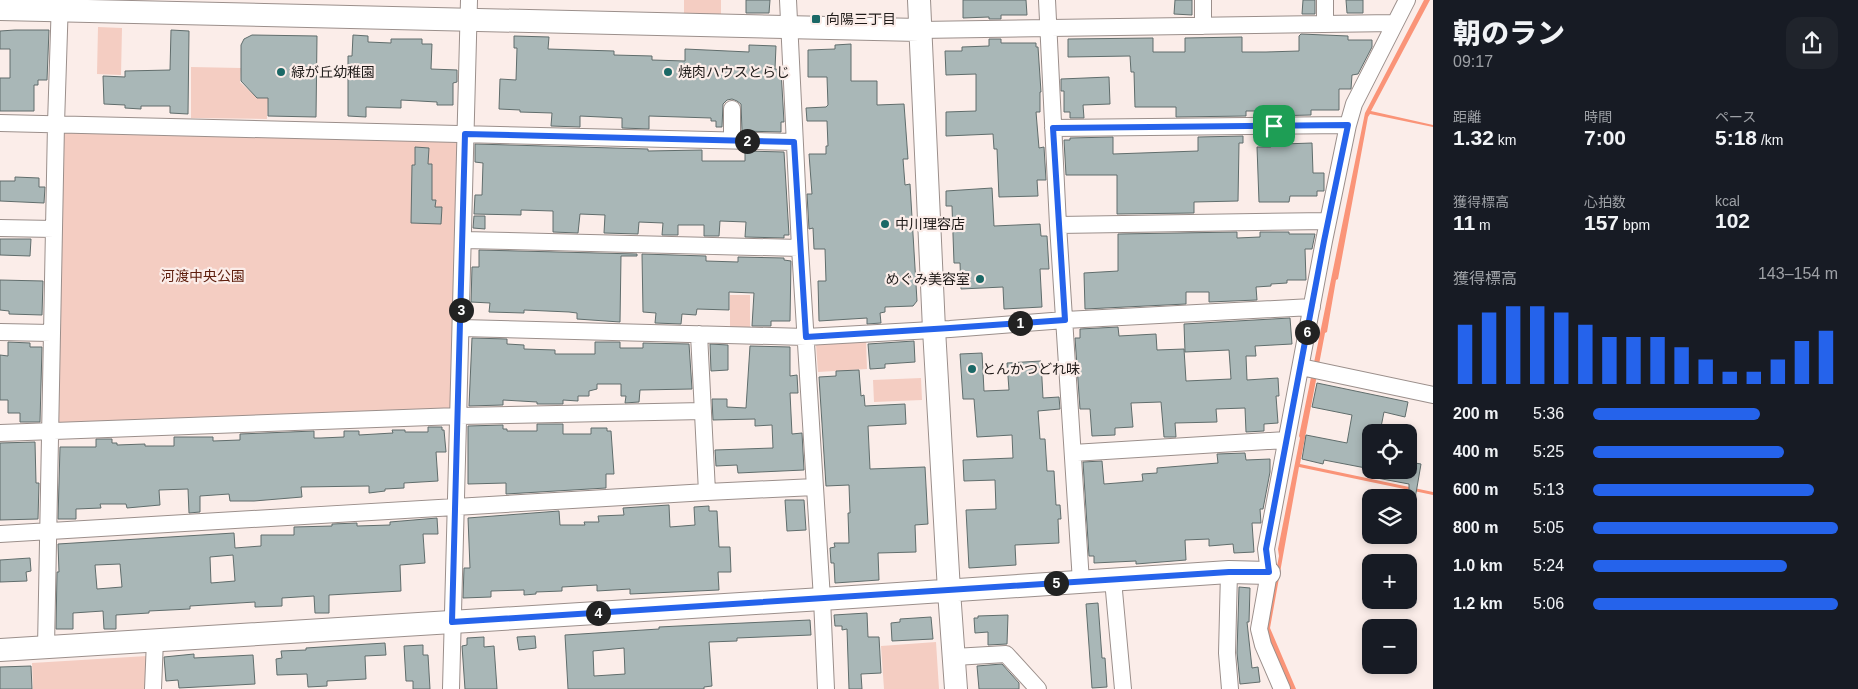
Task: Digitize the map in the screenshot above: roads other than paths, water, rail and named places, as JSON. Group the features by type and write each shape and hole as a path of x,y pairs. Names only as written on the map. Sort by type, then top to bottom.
{"street":[{"path":"788,0 794,142 826,689"},
{"path":"918,0 934,329 956,689"},
{"path":"1047,0 1058,225 1081,582"},
{"path":"1203,0 1203,26"},
{"path":"1325,0 1325,24"},
{"path":"1282,689 1263,645 1259,629 1269,572 1266,549 1348,125 1354,104 1407,0"},
{"path":"0,9 60,6 468,10 788,28 919,30 1394,23"},
{"path":"46,647 51,334 60,6"},
{"path":"451,689 468,10"},
{"path":"732,109 732,140"},
{"path":"0,123 794,142"},
{"path":"1053,128 1348,125"},
{"path":"1058,225 1328,221"},
{"path":"0,228 54,229"},
{"path":"463,240 800,248"},
{"path":"461,328 806,337 1065,320 1312,307"},
{"path":"0,332 51,334"},
{"path":"699,334 707,492"},
{"path":"1301,367 1433,395"},
{"path":"0,433 458,416 703,411"},
{"path":"1072,453 1286,440"},
{"path":"0,534 815,487"},
{"path":"0,650 1229,572 1269,572"},
{"path":"1229,572 1227,654 1230,689"},
{"path":"1113,580 1123,689"},
{"path":"153,689 154,640"},
{"path":"954,657 1006,654 1038,689"}],"place":[{"name":"向陽三丁目","path":"816,19"},
{"name":"緑が丘幼稚園","path":"281,72"},
{"name":"焼肉ハウスとらじ","path":"668,72"},
{"name":"中川理容店","path":"885,224"},
{"name":"めぐみ美容室","path":"980,279"},
{"name":"とんかつどれ味","path":"972,369"}],"park label":[{"name":"河渡中央公園","path":"203,276"}]}
